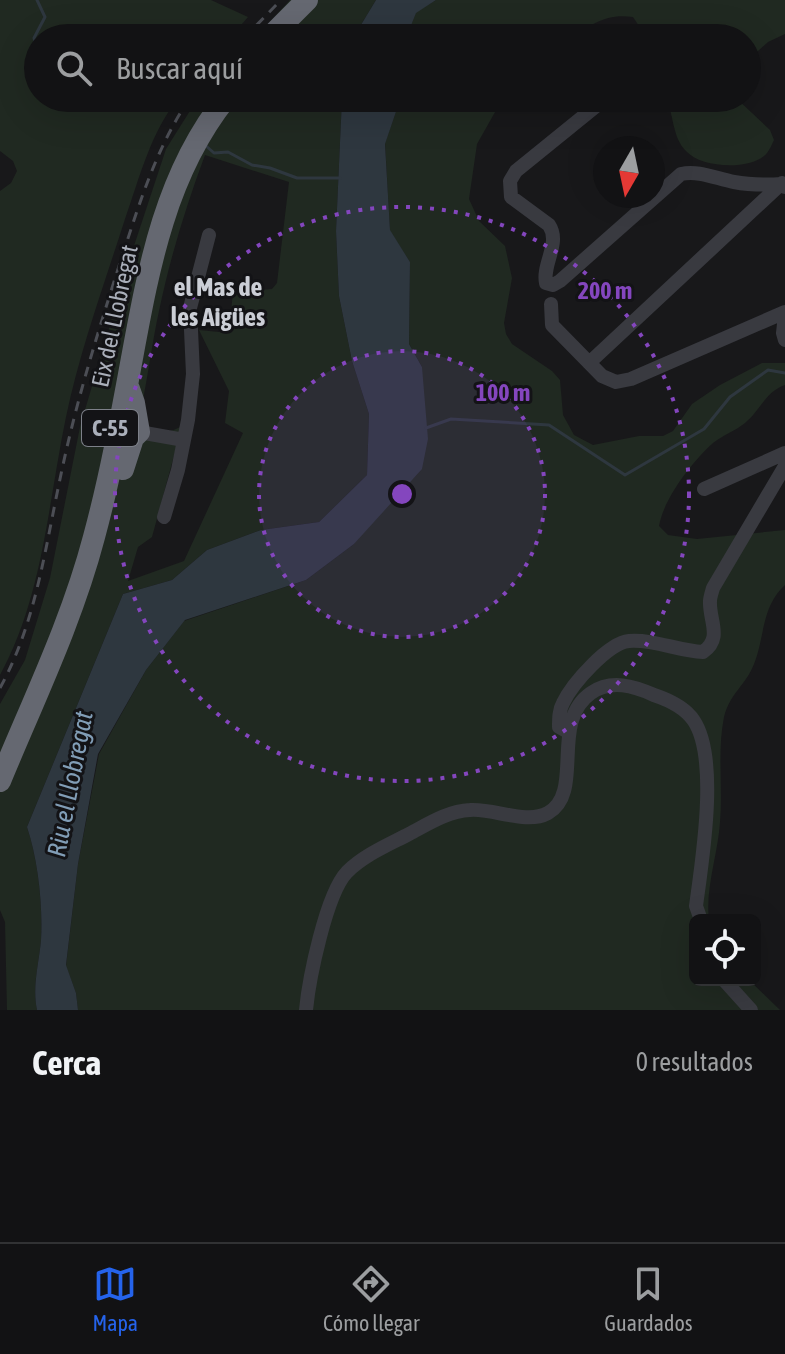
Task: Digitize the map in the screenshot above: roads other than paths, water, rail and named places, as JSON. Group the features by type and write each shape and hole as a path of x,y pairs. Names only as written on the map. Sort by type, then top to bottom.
{"highway":[{"path":"283,24 307,0"},
{"path":"295,24 316,0"},
{"name":"Eix del Llobregat","path":"0,758 67,600 81,557 140,273 154,221 183,147 204,112"},
{"name":"Eix del Llobregat","path":"0,781 76,598 106,487 143,299 166,208 191,150 217,112"},
{"path":"106,487 116,485 133,438 139,432 132,395 126,387"}],"street":[{"path":"589,112 516,171 510,181 511,197 553,231 546,283 553,285 560,281 681,174 692,172 762,185 784,184"},
{"path":"589,363 784,184"},
{"path":"164,517 192,395 190,308 209,235"},
{"path":"551,304 552,325 609,381 622,382 785,313 785,340"},
{"path":"139,432 184,440"},
{"path":"704,489 785,453"},
{"path":"568,732 559,727 563,702 582,677 613,646 621,642 641,641 703,652 712,645 715,635 710,601 713,588 785,466"},
{"path":"306,1010 331,901 346,873 386,846 460,811 478,809 531,816 548,813 556,806 563,792 568,732 574,712 582,700 597,689 613,685 630,686 680,707 694,720 704,745 707,831 696,906 699,914"},
{"path":"729,986 751,1010"}],"water":[{"path":"376,0 436,0 416,13 412,24 361,24"},
{"name":"Riu el Llobregat","path":"341,112 396,112 385,144 390,230 410,262 409,344 422,367 428,439 422,469 354,544 306,580 185,620 146,670 98,754 78,864 66,965 76,993 78,1010 37,1010 41,912 37,868 27,827 123,594 172,580 207,550 261,530 319,522 367,475 369,414 352,361 339,296 336,231"}],"waterway":[{"path":"37,0 45,17 41,24"},
{"path":"205,145 214,153 228,152 252,165 297,178 340,178"},
{"path":"426,428 451,419 549,425 625,475 704,429 730,397 768,370 785,373"}],"railway":[{"path":"258,24 281,0"},
{"path":"0,688 30,614 71,428 119,266 157,158 181,112"}],"district":[{"name":"el Mas de les Aigües","path":"218,302"}]}
